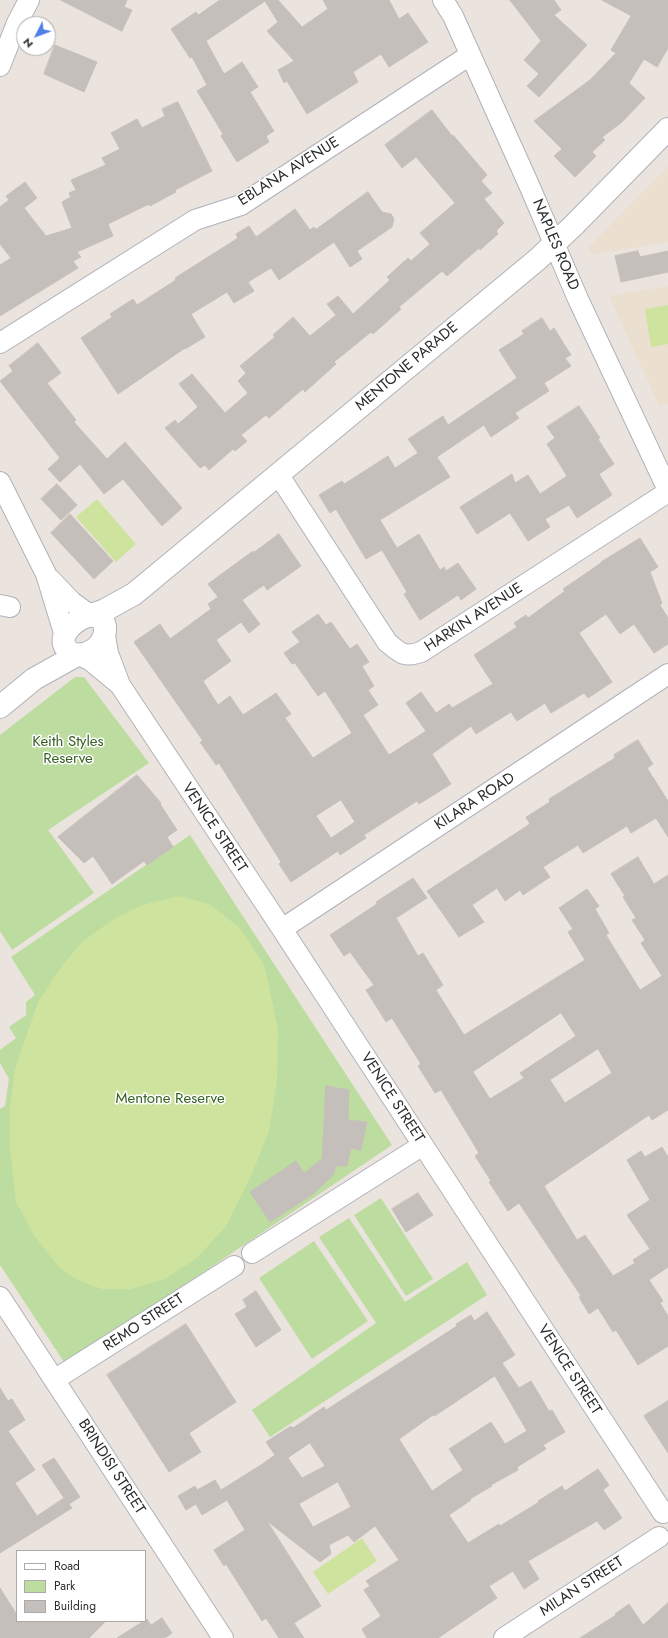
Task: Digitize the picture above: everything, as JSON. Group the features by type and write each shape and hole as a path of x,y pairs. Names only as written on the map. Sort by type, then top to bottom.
{"street":[{"path":"0,66 17,23 29,0"},
{"name":"NAPLES ROAD","path":"443,0 453,16 529,185 554,245 668,491"},
{"name":"EBLANA AVENUE","path":"0,343 195,220 241,205 470,56"},
{"name":"MENTONE PARADE","path":"90,615 105,610 134,594 554,245 668,129"},
{"name":"HARKIN AVENUE","path":"278,474 387,642 404,655 412,655 421,652 668,491"},
{"path":"0,482 46,574 71,646 87,654 100,645 105,635 103,622 72,602 46,574"},
{"name":"MENTONE PARADE","path":"105,635 112,623 134,594"},
{"path":"71,646 67,630 74,622 90,615"},
{"name":"VENICE STREET","path":"105,635 108,653 120,685 665,1512"},
{"path":"0,707 71,646"},
{"name":"VENICE STREET","path":"71,646 120,685"},
{"name":"KILARA ROAD","path":"282,929 668,674"},
{"path":"252,1253 423,1145"},
{"name":"REMO STREET","path":"54,1380 234,1266"},
{"name":"BRINDISI STREET","path":"0,1297 223,1638"},
{"path":"664,1539 655,1529 655,1524 665,1512"},
{"name":"MILAN STREET","path":"504,1638 664,1539"}],"shaded area":[{"path":"668,166 668,242 591,255 588,248"},
{"path":"668,286 668,404 659,406 609,296"}],"green space":[{"path":"668,305 668,344 651,347 645,309"},
{"path":"97,499 136,544 116,562 76,517"},
{"name":"Keith Styles Reserve","path":"75,677 84,677 149,763 48,830 94,893 12,950 0,931 0,735"},
{"name":"Mentone Reserve","path":"190,835 392,1145 66,1365 0,1265 0,1109 5,1106 9,1079 0,1063 0,1050 16,1038 9,1027 26,1015 26,1002 35,995 11,957"},
{"name":"Mentone Reserve","path":"179,896 209,904 240,928 265,967 278,1030 277,1080 269,1131 252,1174 227,1225 197,1258 165,1279 131,1289 102,1289 77,1280 59,1267 35,1237 16,1202 10,1149 10,1106 15,1069 38,1002 61,967 83,941 114,919 142,905"},
{"path":"381,1198 433,1279 406,1296 354,1215"},
{"path":"349,1218 405,1302 467,1262 487,1295 270,1437 252,1410 376,1323 319,1237"},
{"path":"314,1241 368,1321 312,1359 259,1278"},
{"path":"362,1538 377,1561 328,1594 313,1572"}],"building":[{"path":"61,0 127,0 124,7 132,10 122,31"},
{"path":"220,0 278,0 302,27 328,9 323,0 389,0 399,19 408,13 428,42 389,67 381,54 353,72 358,82 307,114 287,81 284,83 278,70 294,61 267,31 278,22 265,1 206,41 224,74 242,62 258,87 250,92 274,131 266,136 269,142 237,162 221,136 223,134 197,91 207,85 192,57 190,58 171,29 196,12 198,15"},
{"path":"510,0 554,0 561,10 554,15 587,45 539,97 527,86 539,74 524,60 541,41"},
{"path":"602,0 668,0 668,48 657,67 644,59 629,83 645,98 621,123 602,137 605,140 592,152 596,156 575,177 554,156 562,149 534,121 590,80 616,53 611,50 631,16"},
{"path":"56,45 97,62 84,92 44,74 51,56 56,56"},
{"path":"178,102 212,171 175,190 176,192 150,206 149,204 108,224 113,236 77,252 81,257 73,261 78,268 0,316 0,265 11,258 0,244 0,207 9,200 6,196 25,182 37,198 24,208 46,236 72,228 62,202 71,197 69,193 76,190 71,180 106,165 102,158 120,149 111,133 137,119 142,128 165,116 162,109"},
{"path":"432,110 452,136 453,135 487,175 481,181 492,193 484,199 504,223 496,231 498,234 480,250 479,248 447,276 442,271 399,307 401,309 373,334 371,332 334,362 336,364 305,392 303,389 269,418 266,415 241,435 247,441 235,451 233,449 209,470 205,465 200,468 165,428 175,420 178,424 198,407 179,384 192,374 225,413 248,393 238,381 246,373 240,366 275,337 273,335 293,317 310,336 336,315 327,304 338,296 353,314 390,280 387,277 408,258 411,261 430,244 420,233 455,203 416,157 402,168 385,145"},
{"path":"368,192 382,212 391,214 394,219 392,227 357,251 362,259 350,267 334,242 279,280 271,268 248,282 254,291 234,303 227,292 191,314 205,337 185,348 118,394 81,338 112,317 110,314 133,299 137,305 176,280 175,278 238,238 236,234 249,226 256,237 295,209 310,230 314,227 316,229"},
{"path":"638,251 640,257 668,251 668,272 621,282 615,256"},
{"path":"542,318 550,331 554,328 571,355 565,358 571,366 544,383 549,391 515,413 519,418 491,437 484,425 437,457 450,477 380,520 397,548 419,534 440,570 444,567 446,571 458,563 476,589 461,600 458,595 420,620 404,594 407,592 382,550 366,559 336,509 330,513 319,495 342,481 344,484 388,456 395,468 418,453 408,439 443,416 448,425 517,378 499,350 524,334 522,331"},
{"path":"38,343 61,373 47,383 76,420 74,422 107,459 125,442 182,508 162,526 123,479 104,494 80,464 60,482 48,469 60,458 0,381 13,371 9,366"},
{"path":"579,406 600,438 598,439 614,464 599,474 612,495 577,518 569,505 545,519 550,527 528,541 510,513 477,534 460,507 512,474 515,483 528,475 540,494 567,476 547,444 555,438 547,427"},
{"path":"57,484 77,505 61,520 41,499"},
{"path":"70,514 113,561 94,579 51,533"},
{"path":"279,534 301,566 267,590 264,585 242,600 260,624 249,633 241,622 216,640 231,661 203,681 218,705 230,696 243,715 276,693 291,714 285,718 313,758 352,733 325,691 318,696 295,663 292,664 284,653 300,642 292,632 318,614 326,625 331,622 350,649 357,644 369,662 362,666 374,686 368,690 378,705 363,715 389,755 426,731 406,703 421,692 436,713 449,704 452,708 493,684 474,655 517,627 514,623 526,615 528,618 565,591 563,589 601,562 640,538 658,567 650,572 662,603 660,605 668,618 668,644 654,653 634,624 620,634 606,614 579,633 612,682 588,698 584,693 551,713 545,703 517,721 511,712 476,734 471,726 432,754 451,784 419,804 417,801 364,835 366,838 340,855 338,851 291,882 279,864 281,862 219,763 216,765 200,742 203,741 134,642 160,624 170,639 211,609 208,604 218,597 208,584 253,551 254,552","holes":["341,800 355,822 331,838 316,816"]},
{"path":"638,740 653,764 647,768 668,801 668,837 656,818 631,833 627,826 583,853 578,845 543,867 550,877 523,895 520,890 505,901 497,888 472,905 484,922 459,937 427,891 530,824 526,817 550,802 549,799 615,758 614,755"},
{"path":"137,775 161,803 160,804 177,830 167,837 173,847 147,865 144,861 112,884 93,856 84,863 58,837"},
{"path":"638,857 654,884 668,875 668,1110 652,1120 649,1115 544,1186 577,1240 585,1235 613,1276 635,1263 633,1260 650,1249 627,1215 650,1200 627,1160 641,1151 645,1157 662,1147 668,1157 668,1267 649,1280 663,1301 660,1303 668,1316 668,1346 638,1365 616,1330 613,1332 598,1308 589,1314 579,1297 581,1296 519,1203 508,1211 489,1182 491,1181 475,1156 479,1153 441,1090 435,1093 418,1066 421,1064 392,1018 386,1022 366,990 374,985 350,952 344,956 330,935 413,878 427,898 396,918 418,956 423,953 443,985 436,990 464,1035 585,960 568,932 573,929 559,908 587,889 599,906 595,909 609,933 606,935 640,990 662,976 641,943 645,940 632,920 636,918 623,897 625,896 611,874","holes":["561,1013 576,1036 520,1073 524,1078 490,1099 473,1072","598,1049 612,1073 565,1103 550,1080"]},
{"path":"326,1086 349,1090 348,1120 367,1122 361,1150 351,1148 347,1166 336,1166 333,1175 313,1194 270,1222 250,1192 296,1161 304,1173 322,1159"},
{"path":"418,1193 433,1215 406,1232 392,1209"},
{"path":"256,1291 281,1330 256,1347 235,1314 247,1307 243,1300"},
{"path":"487,1312 515,1355 502,1363 519,1388 531,1381 549,1411 552,1410 565,1432 543,1445 546,1449 517,1467 518,1470 491,1485 492,1486 470,1499 471,1500 449,1515 468,1543 499,1524 500,1526 562,1486 565,1491 598,1469 609,1485 603,1490 622,1518 604,1530 597,1521 528,1561 539,1579 524,1589 513,1571 489,1586 497,1598 438,1638 367,1638 362,1629 381,1616 364,1590 370,1586 366,1581 399,1560 375,1526 354,1542 348,1535 329,1545 331,1554 320,1562 267,1521 321,1606 294,1623 304,1638 279,1638 266,1618 262,1621 226,1564 224,1566 214,1550 245,1530 227,1500 202,1515 196,1504 186,1510 178,1496 195,1486 197,1490 215,1480 221,1490 275,1455 266,1442 291,1426 293,1428 324,1407 326,1410 457,1326 456,1324 471,1315 474,1321","holes":["495,1376 527,1431 505,1444 491,1422 449,1449 463,1470 432,1491 399,1439 433,1415 434,1416","310,1443 325,1466 302,1478 288,1458","338,1482 351,1507 313,1527 299,1504"]},
{"path":"186,1324 236,1402 189,1433 201,1452 169,1472 107,1375"},
{"path":"0,1388 8,1401 12,1399 25,1420 8,1431 35,1470 15,1483 37,1516 64,1498 42,1465 54,1458 80,1497 69,1504 72,1508 0,1553"},
{"path":"668,1401 668,1453 644,1416"},
{"path":"0,1588 16,1613 16,1622 105,1622 89,1638 0,1638"},
{"path":"668,1603 668,1638 580,1638 616,1615 615,1614 629,1604 643,1625"},
{"path":"162,1618 172,1633 165,1638 117,1638 142,1622 146,1622 147,1619 151,1625"}]}
